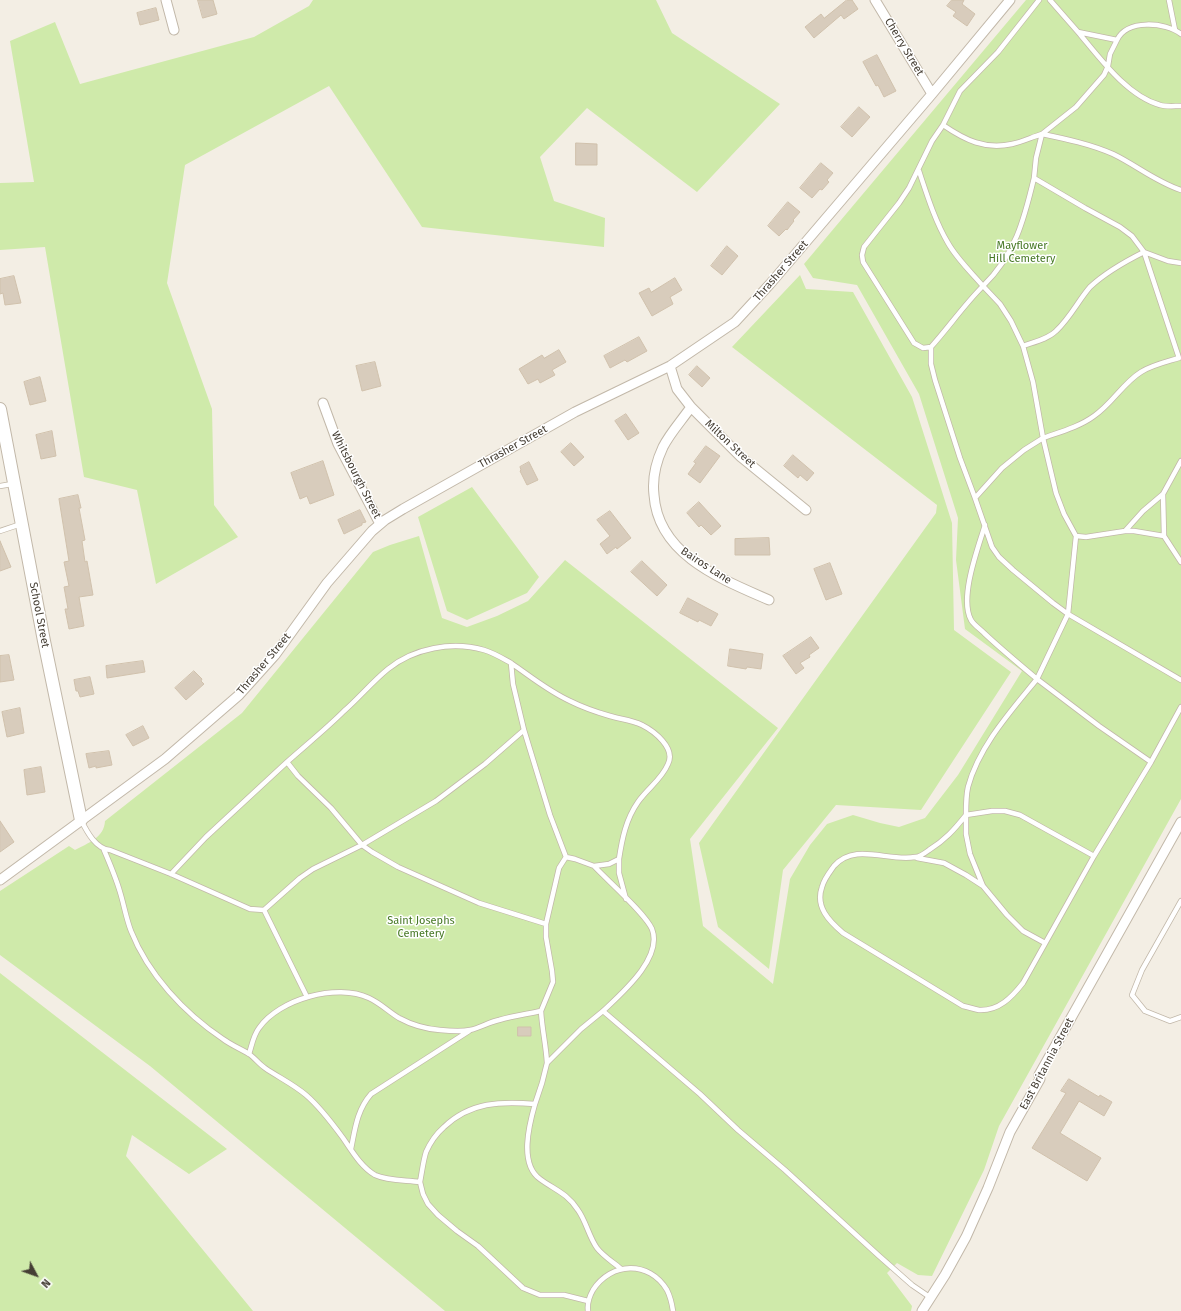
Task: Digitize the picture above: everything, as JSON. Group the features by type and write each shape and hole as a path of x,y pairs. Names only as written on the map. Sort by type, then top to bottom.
{"street":[{"path":"166,0 174,30"},
{"name":"Cherry Street","path":"876,0 932,94"},
{"name":"Thrasher Street","path":"0,880 165,759 239,695 275,655 327,583 372,531 380,524 403,509 575,412 670,366 725,330 748,310 1010,0"},
{"name":"Milton Street","path":"670,366 677,389 691,407 741,457 806,510"},
{"name":"Whitsbourgh Street","path":"323,403 338,444 380,524"},
{"name":"Bairos Lane","path":"691,407 664,446 655,471 653,487 654,501 661,525 677,548 698,564 732,584 769,600"},
{"name":"School Street","path":"0,409 44,641 81,820"},
{"name":"East Britannia Street","path":"922,1311 952,1263 968,1232 988,1188 1010,1132 1040,1078 1039,1075 1181,822"}],"lane":[{"path":"1039,0 998,52 960,91 943,124 932,141 919,171 909,188 864,247 862,255 863,262 914,343 923,348 931,347 971,298 994,276 1011,250 1021,227 1034,178 1036,158 1042,134"},
{"path":"1050,0 1108,66 1132,90 1143,98 1161,105 1181,106"},
{"path":"1169,0 1175,30"},
{"path":"943,124 968,140 980,144 996,146 1013,144 1042,134 1076,107 1104,75 1108,66 1110,54 1122,32 1133,27 1159,25 1175,30 1181,34"},
{"path":"1078,32 1117,40"},
{"path":"1042,134 1093,146 1114,155 1156,179 1181,190"},
{"path":"919,171 929,201 948,243 962,262 1000,304 1011,321 1023,346 1056,493 1064,514 1076,536 1068,614 1038,679 993,736 979,759 968,788 966,834 970,854 982,886"},
{"path":"975,498 1002,468 1024,450 1043,438 1075,427 1093,418 1141,372 1160,363 1180,359 1144,252 1132,236 1120,227 1034,178"},
{"path":"1023,346 1056,332 1096,282 1109,271 1144,252 1168,261 1181,263"},
{"path":"931,347 931,364 960,458 992,547 999,557 1038,592 1068,614 1181,680"},
{"path":"1125,531 1143,511 1163,494 1181,461"},
{"path":"0,486 14,483"},
{"path":"1163,494 1164,536 1181,562"},
{"path":"0,531 22,523"},
{"path":"985,525 970,578 968,611 971,621 1005,653 1038,679 1099,726 1151,762"},
{"path":"1076,536 1086,537 1125,531 1164,536"},
{"path":"171,874 212,832 343,712 381,675 396,663 411,655 427,650 445,647 463,647 483,649 498,655 557,695 608,716 628,720 642,725 660,738 667,746 670,754 669,763 631,812 622,839 619,859 619,873 626,899"},
{"path":"511,663 513,684 524,730 550,815 566,857"},
{"path":"1045,943 1022,931 982,886 966,875 944,863 916,857 896,858 856,854 846,856 831,870 822,886 819,897 822,908 836,928 963,1006 979,1010 991,1008 1005,1002 1014,994 1023,982 1045,943 1094,856 1151,762 1181,708"},
{"path":"104,850 110,850 171,874 250,909 264,910 300,878 313,869 362,845 442,796 485,764 524,730"},
{"path":"287,762 298,776 330,808 362,845 372,852 398,866 479,903 546,924"},
{"path":"916,857 937,846 952,834 966,815 992,811 1005,811 1020,815 1094,856"},
{"path":"81,820 87,832 104,850 120,893 130,930 150,966 178,1000 193,1016 223,1040 249,1054 264,1067 290,1083 315,1103 326,1115 360,1162 375,1175 420,1182"},
{"path":"547,1063 581,1029 620,995 649,960 654,938 651,928 643,916 594,866 575,858 566,857"},
{"path":"566,857 559,868 546,924 546,937 553,982 541,1011 547,1063 530,1122 528,1156 534,1173 540,1179 564,1194 572,1202 579,1211 597,1248 620,1268"},
{"path":"594,866 609,864 619,859"},
{"path":"1181,901 1142,970 1132,995 1144,1011 1170,1021 1181,1017"},
{"path":"264,910 307,997"},
{"path":"249,1054 258,1029 270,1015 292,1002 327,993 359,994 369,998 400,1018 418,1026 445,1031 470,1030"},
{"path":"351,1149 357,1118 365,1101 371,1094 470,1030 497,1020 541,1011"},
{"path":"603,1011 790,1174 878,1256 912,1285 931,1298"},
{"path":"535,1104 518,1102 480,1106 456,1116 433,1139 425,1158 420,1182 422,1194 428,1204 438,1215 478,1246 523,1288 540,1294 564,1295 588,1301"},
{"path":"588,1311 588,1301 594,1289 604,1277 610,1272 628,1267 653,1275 667,1290 673,1311"}],"green space":[{"path":"313,0 656,0 672,33 780,104 697,192 587,108 540,157 554,201 605,218 604,247 422,227 329,86 185,165 167,283 212,409 214,505 238,537 156,584 137,490 84,477 45,247 0,250 0,183 34,182 10,41 55,22 80,84 254,37 309,6"},
{"name":"Saint Josephs Cemetery","path":"1026,0 1181,0 1181,799 999,1126 984,1170 932,1276 918,1275 897,1263 887,1273 912,1306 911,1311 445,1311 150,1066 0,955 0,891 69,846 75,850 98,836 102,832 105,821 242,713 373,552 419,536 442,618 467,627 497,616 528,601 565,560 778,728 690,839 703,926 773,984 790,879 810,845 827,824 853,815 899,827 925,818 958,775 1022,671 965,629 956,560 958,518 919,394 857,285 813,278 804,264"},
{"path":"800,275 806,289 853,292 912,397 952,523 954,630 1011,672 921,810 836,805 783,870 769,969 718,927 699,843 936,513 937,505 732,347"},
{"path":"472,487 539,577 527,593 467,620 447,611 418,517"},
{"path":"0,973 227,1149 189,1174 132,1135 126,1156 253,1311 0,1311"}],"building":[{"path":"198,0 213,0 217,14 203,18"},
{"path":"847,0 852,0 858,9 844,19 841,15 814,38 805,27 821,14 824,18"},
{"path":"952,0 964,0 962,4 975,14 967,26 953,16 956,12 947,6"},
{"path":"156,8 159,20 140,25 137,13"},
{"path":"877,55 896,91 884,97 878,85 876,86 863,62"},
{"path":"859,107 870,117 852,137 841,127"},
{"path":"576,143 597,144 597,165 576,165"},
{"path":"821,163 833,173 827,180 829,182 812,198 800,188"},
{"path":"788,202 800,212 787,230 786,229 779,236 768,226"},
{"path":"727,246 738,256 722,275 711,266"},
{"path":"14,276 21,303 5,305 3,293 0,294 0,279"},
{"path":"675,278 682,290 670,297 673,304 652,316 639,293 649,288 651,292"},
{"path":"639,337 647,351 627,362 625,360 610,368 604,356"},
{"path":"559,350 566,362 552,370 555,375 540,383 538,379 528,384 519,369 542,355 544,358"},
{"path":"375,362 381,386 362,391 356,366"},
{"path":"697,366 710,378 702,387 689,375"},
{"path":"40,377 46,401 30,405 24,382"},
{"path":"626,414 639,433 628,440 615,421"},
{"path":"52,431 56,456 41,459 36,435"},
{"path":"571,443 584,457 574,466 561,452"},
{"path":"706,446 720,456 700,483 688,474 696,463 694,462"},
{"path":"793,455 814,473 807,481 800,475 798,478 784,466"},
{"path":"323,461 334,495 310,504 307,496 300,499 291,473"},
{"path":"529,462 538,480 527,485 520,471 520,467"},
{"path":"78,495 85,540 82,541 85,562 87,561 93,595 79,597 84,626 69,629 65,609 68,609 64,587 69,586 64,562 69,561 59,499"},
{"path":"699,502 721,526 711,535 701,525 699,527 687,513"},
{"path":"360,510 366,522 344,534 338,520"},
{"path":"610,511 631,538 617,549 616,547 607,554 600,544 610,536 597,520"},
{"path":"769,538 770,555 735,555 735,539"},
{"path":"0,541 11,567 0,571"},
{"path":"642,561 667,585 657,596 631,572"},
{"path":"830,563 842,594 826,600 814,569"},
{"path":"688,598 718,614 711,626 699,620 698,622 680,613"},
{"path":"811,637 819,648 809,655 810,657 800,663 804,668 796,674 783,656"},
{"path":"730,649 763,654 761,669 747,667 746,669 728,666"},
{"path":"9,655 14,680 0,682 0,656"},
{"path":"143,661 145,672 107,678 106,666"},
{"path":"194,671 202,679 201,681 204,684 186,700 175,688"},
{"path":"90,677 94,694 80,697 78,691 76,691 74,680"},
{"path":"20,708 24,733 7,737 2,712"},
{"path":"143,726 149,738 133,746 126,735"},
{"path":"109,751 112,765 89,768 86,754"},
{"path":"41,767 45,792 27,795 24,770"},
{"path":"0,821 14,842 0,852"},
{"path":"518,1027 531,1027 531,1036 518,1036"},
{"path":"1069,1079 1099,1097 1100,1095 1112,1102 1104,1116 1079,1101 1060,1133 1101,1158 1087,1181 1032,1148 1066,1093 1061,1091"}],"park label":[{"name":"Mayflower Hill Cemetery","path":"1022,252"}]}
